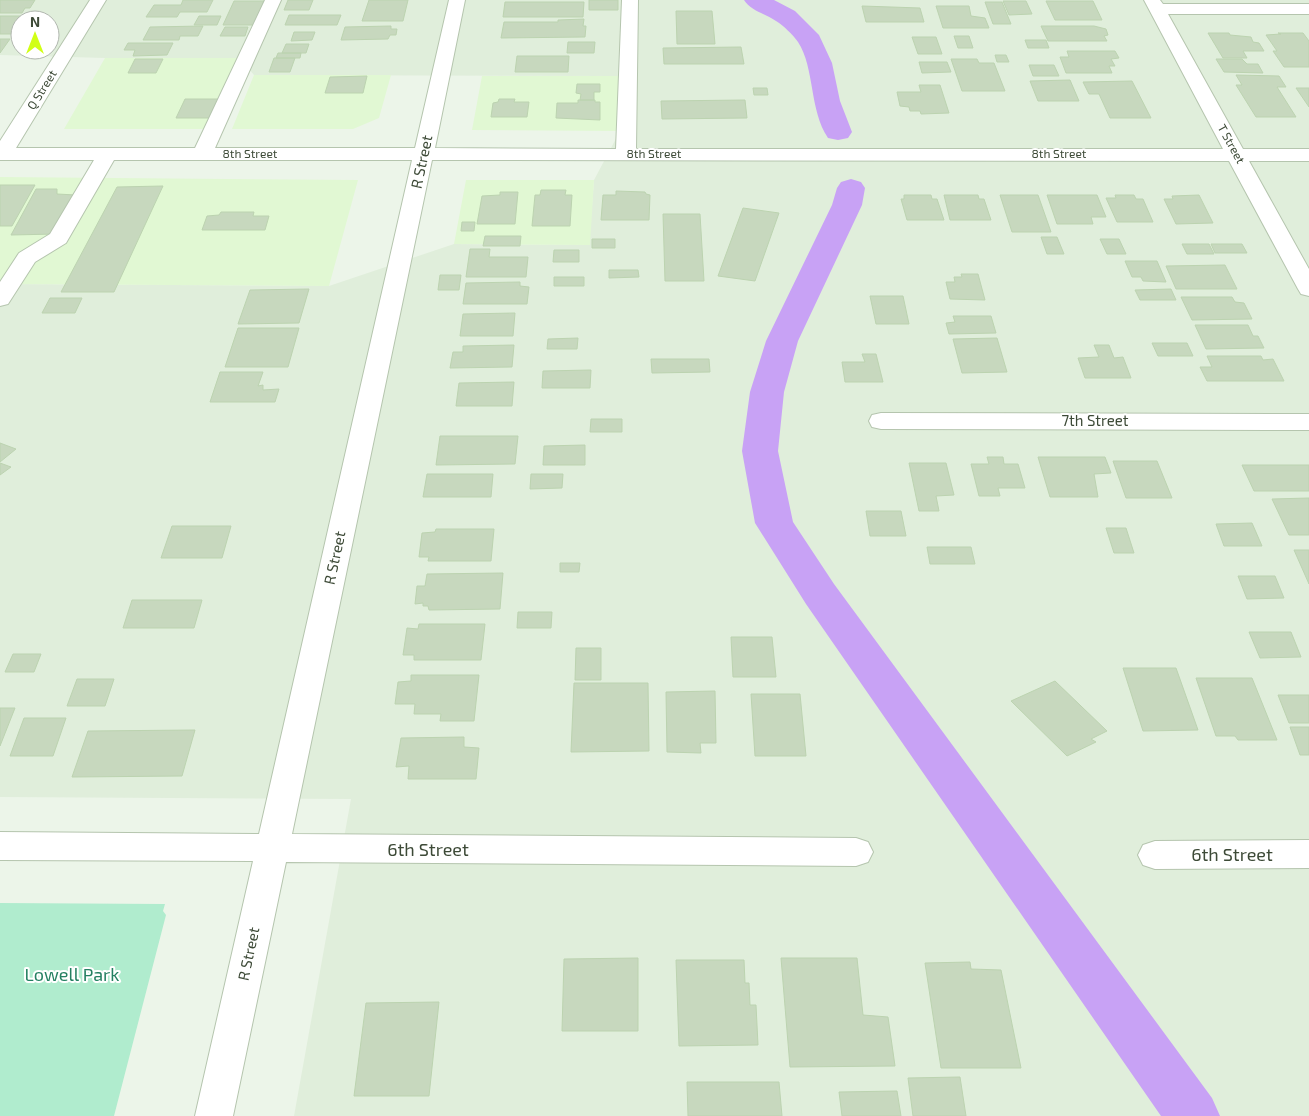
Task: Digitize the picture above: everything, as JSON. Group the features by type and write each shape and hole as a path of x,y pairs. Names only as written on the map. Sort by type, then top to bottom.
{"street":[{"name":"Q Street","path":"1,154 98,0"},
{"path":"202,154 273,0"},
{"name":"R Street","path":"214,1116 456,0"},
{"path":"626,154 630,0"},
{"path":"1154,4 1309,9"},
{"name":"T Street","path":"1154,4 1309,289"},
{"name":"8th Street","path":"1,154 1309,155"},
{"path":"0,299 27,258 58,238 108,154"},
{"name":"7th Street","path":"881,420 1309,422"},
{"name":"6th Street","path":"0,846 856,852"},
{"name":"6th Street","path":"1155,855 1309,854"}],"shaded area":[{"path":"0,0 1309,0 1309,1116 294,1116 351,799 0,797 0,284 329,286 454,244 589,245 594,180 620,131 618,76 254,75 239,58 60,57 60,10 10,10 10,55 0,55"},
{"path":"105,58 239,58 208,129 64,129"},
{"path":"254,75 391,75 379,118 353,129 232,129"},
{"path":"482,76 619,76 620,131 472,130"},
{"path":"0,177 358,180 329,286 0,284"},
{"path":"466,180 594,180 590,245 454,244"}],"green space":[{"name":"Lowell Park","path":"0,903 165,904 163,911 166,915 114,1116 0,1116"}],"building":[{"path":"0,0 35,0 30,8 10,10 10,13 0,13"},
{"path":"183,0 213,0 207,12 180,12 177,17 146,17 154,5 181,5"},
{"path":"288,0 313,0 309,10 284,10"},
{"path":"369,0 408,0 403,21 362,21"},
{"path":"589,0 618,0 618,10 589,10"},
{"path":"234,1 264,1 254,25 223,25"},
{"path":"1003,1 1026,1 1032,14 1009,15"},
{"path":"1046,1 1093,1 1102,20 1055,20"},
{"path":"505,2 584,2 583,17 503,17"},
{"path":"985,2 1002,2 1011,24 993,24"},
{"path":"862,6 920,8 924,22 866,22"},
{"path":"936,6 969,6 971,16 985,18 989,28 943,28"},
{"path":"676,11 712,11 715,44 677,44"},
{"path":"289,15 341,15 337,25 285,25"},
{"path":"0,16 10,16 10,34 0,34"},
{"path":"199,16 221,16 217,25 194,25"},
{"path":"584,19 583,26 586,26 585,37 501,38 504,22 558,22 558,20"},
{"path":"203,26 198,36 180,36 179,40 143,40 150,27"},
{"path":"391,26 391,29 397,29 396,35 390,35 388,39 341,40 345,27"},
{"path":"1041,26 1094,26 1106,29 1108,35 1104,36 1107,41 1048,41"},
{"path":"225,27 248,27 245,36 220,36"},
{"path":"294,32 315,32 312,40 291,41"},
{"path":"1208,33 1229,33 1230,35 1251,37 1253,42 1259,43 1264,51 1243,51 1247,58 1223,58"},
{"path":"1278,33 1303,33 1309,41 1309,67 1284,67 1273,51 1277,51 1266,35 1281,34"},
{"path":"954,36 969,36 973,48 958,48"},
{"path":"912,37 936,37 942,54 918,54"},
{"path":"0,39 10,39 0,53"},
{"path":"1025,40 1046,40 1049,48 1028,48"},
{"path":"568,42 595,42 594,53 567,53"},
{"path":"128,43 173,43 167,55 133,56 135,50 124,50"},
{"path":"286,44 309,44 306,53 282,53"},
{"path":"741,47 744,64 664,64 663,48"},
{"path":"1067,51 1115,51 1119,58 1111,59 1115,66 1109,66 1112,73 1066,73 1060,57 1069,57"},
{"path":"278,53 301,53 300,58 276,58"},
{"path":"995,55 1006,55 1009,62 997,62"},
{"path":"517,56 569,56 568,72 515,72"},
{"path":"274,58 295,58 290,72 269,72"},
{"path":"135,59 163,59 156,73 128,73"},
{"path":"951,59 977,59 979,63 994,63 1005,91 962,91"},
{"path":"1216,59 1242,59 1247,64 1258,64 1263,73 1224,72"},
{"path":"919,62 947,62 951,72 922,73"},
{"path":"1029,65 1054,65 1059,76 1033,76"},
{"path":"1236,75 1279,76 1286,87 1277,87 1296,117 1256,117 1236,85 1242,85"},
{"path":"367,76 363,93 325,93 330,77"},
{"path":"1070,80 1079,101 1038,101 1030,81"},
{"path":"1132,81 1151,118 1110,118 1099,94 1089,94 1083,82"},
{"path":"577,84 600,84 600,92 594,92 594,100 580,100 581,94 576,93"},
{"path":"919,85 940,85 949,113 921,114 920,111 910,111 909,107 900,106 897,92 921,92"},
{"path":"753,88 767,88 768,95 754,95"},
{"path":"1296,88 1309,88 1309,107"},
{"path":"185,99 220,99 212,118 176,118"},
{"path":"499,99 515,99 514,102 529,102 527,117 491,117 493,103 498,102"},
{"path":"578,100 595,100 595,102 600,102 600,120 556,118 557,103 578,103"},
{"path":"745,100 747,118 662,119 661,101"},
{"path":"0,185 35,185 12,226 0,226"},
{"path":"163,186 114,292 61,292 117,187"},
{"path":"36,189 57,189 57,194 76,195 56,234 11,235"},
{"path":"541,190 566,190 565,195 572,195 570,226 532,226 535,195 540,195"},
{"path":"616,191 645,192 650,195 649,220 601,220 603,195 616,195"},
{"path":"500,192 518,192 515,224 477,224 482,196 500,195"},
{"path":"904,195 931,195 932,199 937,199 944,220 907,220 901,199 904,199"},
{"path":"944,195 978,195 979,199 984,199 991,220 950,220"},
{"path":"1000,195 1038,195 1051,232 1012,232"},
{"path":"1047,195 1097,195 1106,217 1091,217 1093,224 1057,224"},
{"path":"1115,195 1134,195 1136,199 1143,199 1153,222 1117,222 1106,198 1116,198"},
{"path":"1199,195 1213,223 1176,224 1164,199 1173,199 1172,196"},
{"path":"743,208 779,213 755,281 718,276"},
{"path":"221,212 254,212 253,216 269,216 265,230 202,230 207,216 219,215"},
{"path":"663,214 700,214 704,281 665,281"},
{"path":"462,222 475,222 474,231 461,231"},
{"path":"485,236 521,236 520,246 483,246"},
{"path":"1041,237 1057,237 1064,254 1047,254"},
{"path":"592,239 615,239 615,248 592,248"},
{"path":"1100,239 1119,239 1126,254 1107,254"},
{"path":"1182,244 1209,244 1214,254 1187,254"},
{"path":"1211,244 1242,244 1247,253 1215,253"},
{"path":"470,249 490,249 489,257 528,257 526,277 466,277"},
{"path":"554,250 579,250 579,262 553,262"},
{"path":"1125,261 1157,261 1166,282 1143,281 1141,277 1132,277"},
{"path":"1225,265 1237,289 1176,289 1166,266"},
{"path":"609,270 638,270 639,277 609,278"},
{"path":"961,274 978,274 985,300 950,299 946,282 955,282 954,277 962,277"},
{"path":"440,275 461,275 459,290 438,290"},
{"path":"554,277 584,277 584,286 554,286"},
{"path":"520,282 520,286 529,287 527,304 463,304 466,283"},
{"path":"309,289 299,323 238,324 250,290"},
{"path":"1171,289 1176,300 1140,300 1135,290"},
{"path":"870,296 903,296 909,324 876,324"},
{"path":"1181,297 1232,297 1235,302 1244,303 1252,319 1192,320"},
{"path":"50,298 82,298 75,313 42,313"},
{"path":"515,313 513,336 460,336 463,314"},
{"path":"953,316 991,316 996,333 949,334 946,323 955,322"},
{"path":"1195,325 1248,325 1253,336 1258,336 1264,348 1206,349"},
{"path":"238,328 299,328 288,367 225,367"},
{"path":"578,338 577,349 547,349 548,339"},
{"path":"997,338 1007,372 962,373 953,339"},
{"path":"1152,343 1187,343 1193,356 1158,356"},
{"path":"514,345 512,367 450,368 453,352 463,352 463,346"},
{"path":"1094,345 1109,345 1114,358 1123,357 1131,378 1085,378 1078,358 1099,357"},
{"path":"862,354 876,354 883,382 845,382 842,362 865,362"},
{"path":"1207,356 1261,356 1263,360 1273,359 1284,381 1207,381 1200,367 1212,367"},
{"path":"651,359 709,359 710,372 652,373"},
{"path":"591,370 590,388 542,388 543,371"},
{"path":"220,372 263,372 258,386 263,385 263,390 279,389 275,402 210,402"},
{"path":"514,382 512,406 456,406 459,383"},
{"path":"591,419 622,419 622,432 590,432"},
{"path":"440,436 518,436 515,464 436,465"},
{"path":"0,443 16,449 0,462"},
{"path":"585,445 585,465 543,465 544,446"},
{"path":"987,457 1003,457 1004,464 1018,464 1025,488 998,488 1000,496 979,496 971,464 989,464"},
{"path":"1038,457 1105,457 1111,473 1094,474 1098,497 1050,497"},
{"path":"1113,461 1157,461 1172,498 1126,498"},
{"path":"0,463 11,467 0,475"},
{"path":"909,463 946,463 954,495 936,496 939,511 919,511"},
{"path":"1242,465 1309,465 1309,491 1254,491"},
{"path":"427,474 493,474 491,497 423,497"},
{"path":"531,474 563,474 562,488 530,489"},
{"path":"1309,498 1309,535 1289,535 1272,499"},
{"path":"866,511 901,511 906,536 870,536"},
{"path":"1252,523 1262,546 1224,546 1216,524"},
{"path":"172,526 231,526 222,558 161,558"},
{"path":"1106,528 1126,528 1134,553 1114,553"},
{"path":"436,529 494,529 491,561 428,561 429,557 419,557 422,533 435,532"},
{"path":"927,547 971,547 975,564 930,564"},
{"path":"1294,550 1309,550 1309,584"},
{"path":"560,563 580,563 579,572 560,572"},
{"path":"503,573 500,609 429,610 428,606 423,606 423,603 415,604 417,586 425,586 427,574"},
{"path":"1238,576 1275,576 1284,598 1247,599"},
{"path":"132,600 202,600 194,628 123,628"},
{"path":"518,612 552,612 551,628 517,628"},
{"path":"419,624 485,624 481,660 414,660 414,655 403,655 407,628 418,629"},
{"path":"1249,632 1291,632 1301,657 1260,658"},
{"path":"731,637 772,637 776,677 733,677"},
{"path":"576,648 601,648 601,680 575,680"},
{"path":"13,654 41,654 34,672 5,672"},
{"path":"1123,668 1176,668 1198,730 1143,731"},
{"path":"411,675 479,675 474,721 440,721 441,714 414,714 415,704 395,704 398,682 411,681"},
{"path":"1196,678 1252,678 1277,740 1238,740 1235,736 1216,736"},
{"path":"77,679 114,679 105,706 67,706"},
{"path":"1055,681 1107,731 1091,739 1096,742 1067,756 1011,701"},
{"path":"574,683 648,683 649,751 571,752"},
{"path":"715,691 716,743 700,743 701,753 667,752 666,692"},
{"path":"751,694 800,694 806,756 755,756"},
{"path":"1278,695 1309,695 1309,723 1289,723"},
{"path":"0,708 15,708 0,746"},
{"path":"24,718 66,718 53,756 10,756"},
{"path":"1290,727 1309,727 1309,755 1300,755"},
{"path":"195,730 182,776 72,777 88,731"},
{"path":"464,737 464,747 479,748 476,779 408,779 409,766 396,767 401,738"},
{"path":"638,958 638,1031 562,1031 564,959"},
{"path":"781,958 857,958 863,1015 888,1017 895,1066 790,1067"},
{"path":"676,960 744,960 745,983 749,983 750,1005 756,1005 758,1045 679,1046"},
{"path":"970,962 971,969 1001,970 1021,1068 941,1068 925,963"},
{"path":"439,1002 429,1096 354,1096 366,1003"},
{"path":"960,1077 966,1116 913,1116 908,1078"},
{"path":"687,1082 779,1082 782,1116 688,1116"},
{"path":"897,1091 901,1116 842,1116 839,1092"}],"waterway":[{"path":"756,0 786,16 810,40 819,63 827,101 838,132"},
{"path":"851,188 847,205 782,341 767,392 760,451 774,523 820,594 1193,1116"}]}
